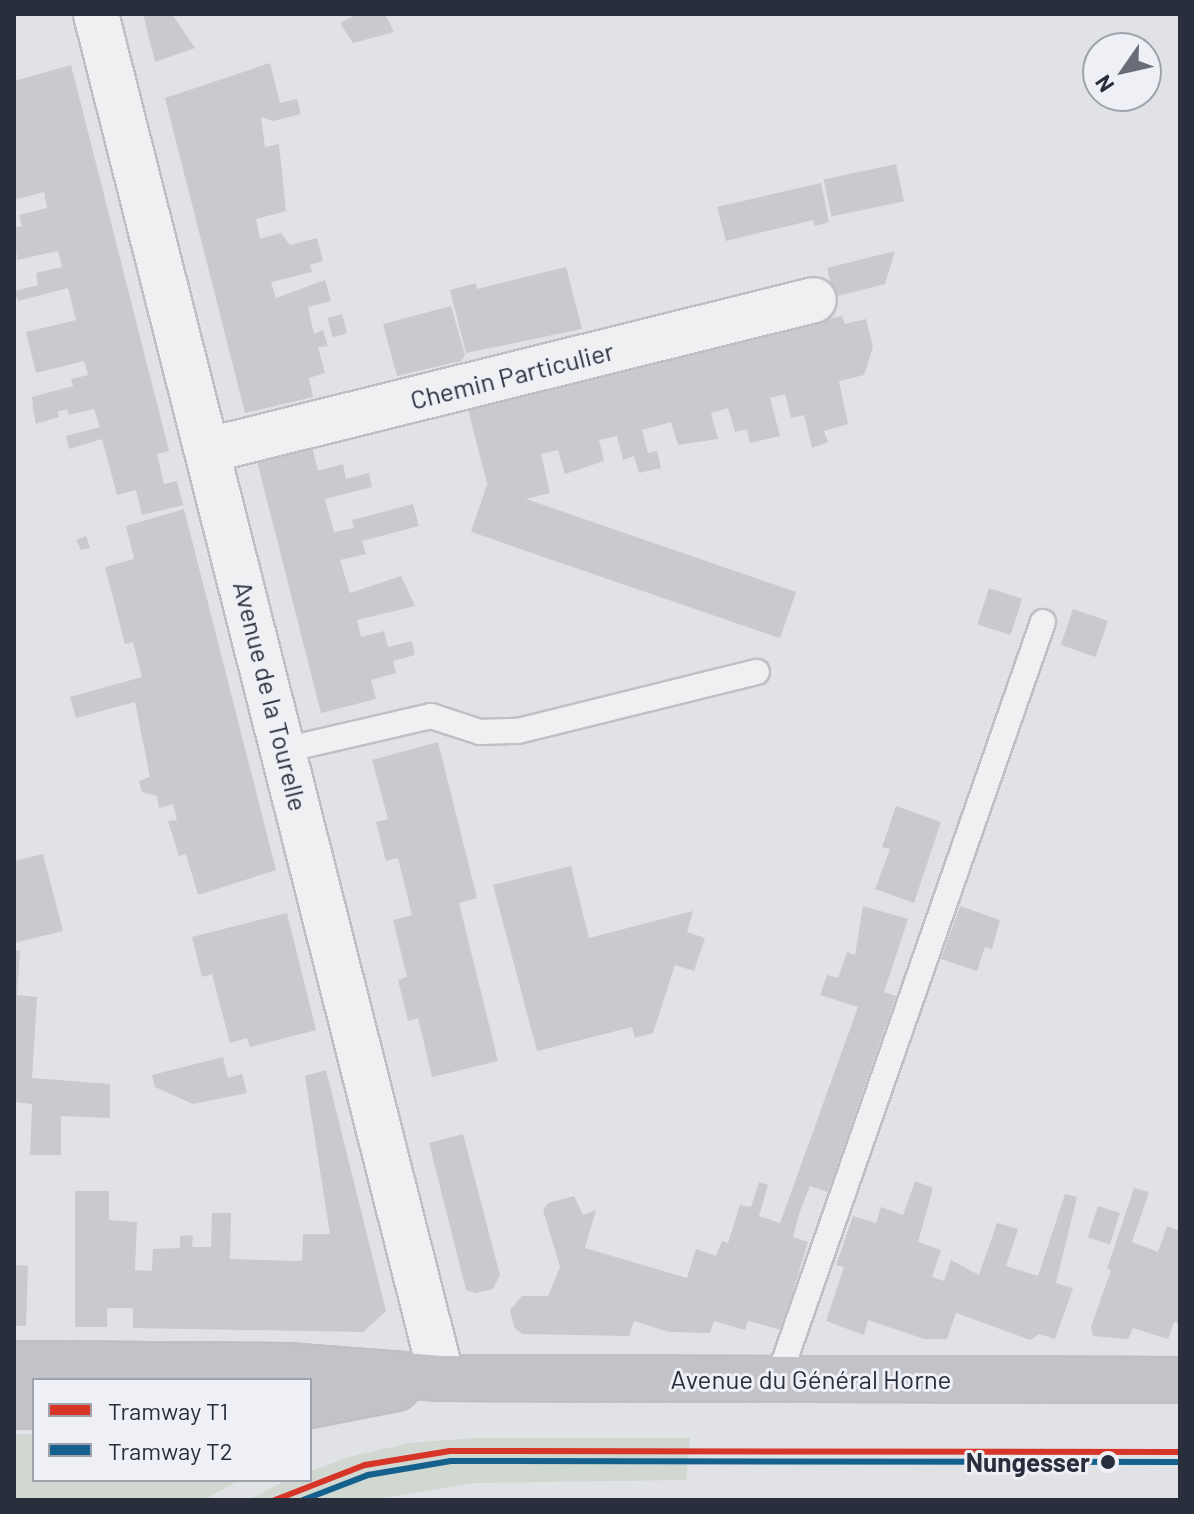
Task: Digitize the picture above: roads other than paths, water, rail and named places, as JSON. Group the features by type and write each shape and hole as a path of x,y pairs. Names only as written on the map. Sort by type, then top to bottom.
{"street":[{"name":"Avenue de la Tourelle","path":"96,14 442,1378"},
{"name":"Chemin Particulier","path":"209,450 814,300"},
{"name":"Avenue du Général Horne","path":"14,1364 286,1366 442,1378 1180,1380"},
{"name":"Avenue du Général Horne","path":"312,1405 442,1378"}],"lane":[{"path":"778,1379 1043,622"},
{"path":"284,750 431,716 480,732 518,731 757,672"}],"tram line":[{"name":"T1","path":"275,1500 365,1465 450,1451 1180,1452"},
{"name":"T2","path":"303,1500 368,1475 451,1461 1180,1462"}],"place":[{"name":"Nungesser","path":"1108,1462"}]}
